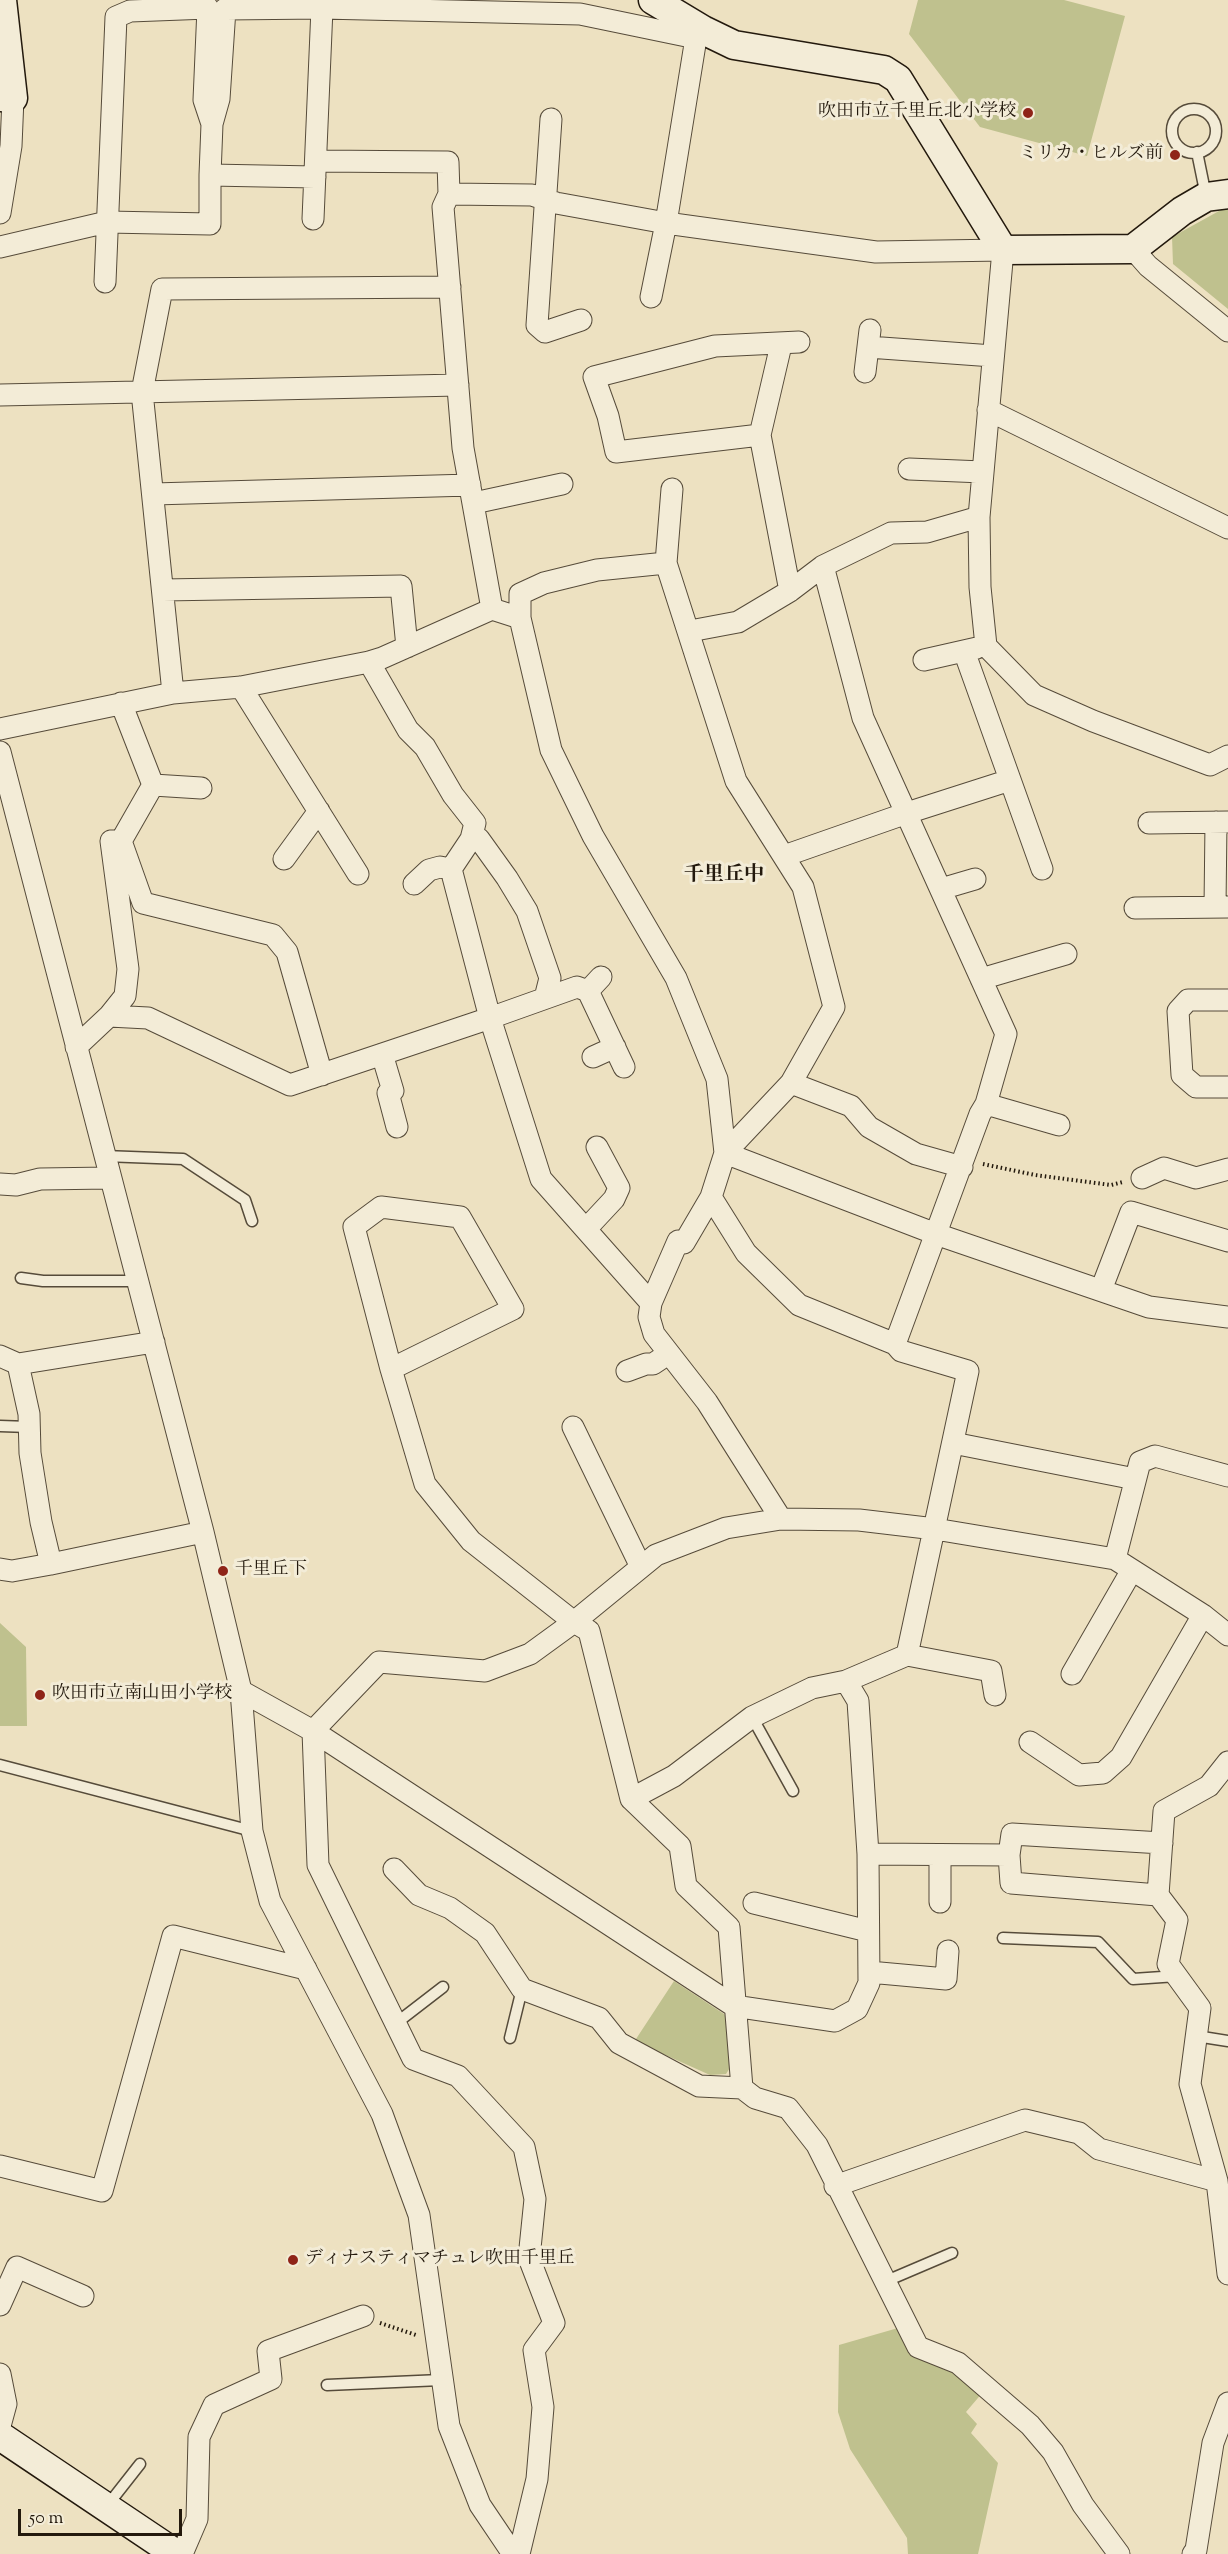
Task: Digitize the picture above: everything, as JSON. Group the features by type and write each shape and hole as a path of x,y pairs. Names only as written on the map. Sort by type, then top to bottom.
{"street":[{"path":"0,213 11,146 6,97 2,0"},
{"path":"653,0 700,34"},
{"path":"105,282 116,17 129,5 208,8 204,100 212,124"},
{"path":"313,219 322,8"},
{"path":"0,247 107,222 210,225 212,124 219,99 225,9 322,8 580,14 700,34 734,45 884,70 898,79 1003,250 979,518 980,587 986,646 1034,695 1093,721 1210,765 1228,756"},
{"path":"651,297 700,34"},
{"path":"551,119 537,325 545,332 581,320"},
{"path":"210,175 448,162 449,194 443,207 463,448 492,609"},
{"path":"449,194 532,195 666,223 876,252 1133,249 1182,211 1217,195"},
{"path":"1133,249 1148,266 1228,331"},
{"path":"173,693 142,392 162,289 450,287"},
{"path":"865,372 869,338 993,356"},
{"path":"760,435 616,452 608,416 594,378 715,346 790,344 760,435 790,591"},
{"path":"0,395 458,385"},
{"path":"988,410 1228,528"},
{"path":"909,469 983,472"},
{"path":"154,494 472,494 562,484"},
{"path":"672,489 666,563 736,781 803,887 834,1007 791,1083 725,1153"},
{"path":"690,632 738,622 790,591 823,566 891,533 927,532 979,518"},
{"path":"666,563 597,570 544,583 520,594 520,618 551,750 593,836 676,978 717,1079 725,1153 711,1197 684,1243 678,1241 651,1303 649,1317 654,1334 707,1402 781,1519"},
{"path":"823,566 863,718 1005,1034 986,1104 980,1114 894,1344"},
{"path":"163,590 401,586 407,647"},
{"path":"0,729 173,693 241,687 369,662 492,609 520,618"},
{"path":"924,660 986,646"},
{"path":"964,651 1042,869"},
{"path":"369,662 408,730 425,747 453,795 475,823 471,839 451,869 490,1018 541,1179 651,1303"},
{"path":"241,687 319,811 348,870"},
{"path":"121,703 153,785"},
{"path":"0,752 109,1178 203,1532 241,1691 252,1831 270,1900 382,2114 419,2215 448,2426 480,2505 513,2554"},
{"path":"784,856 1010,780"},
{"path":"153,785 201,788"},
{"path":"153,785 121,841 143,903 273,935 287,952 322,1075"},
{"path":"284,859 319,811"},
{"path":"1135,908 1222,908 1222,822 1149,823"},
{"path":"471,839 478,839 507,878 527,911 550,978 545,998"},
{"path":"76,1047 110,1016 125,996 128,969 111,842 121,841"},
{"path":"414,884 429,870 440,867 451,869"},
{"path":"941,889 975,879"},
{"path":"981,979 1066,954"},
{"path":"110,1016 148,1018 290,1085 577,987 595,984 615,1047 624,1067"},
{"path":"1228,1000 1188,1000 1178,1011 1182,1075 1196,1087 1228,1087"},
{"path":"593,1057 615,1047"},
{"path":"382,1054 393,1091 387,1093 397,1127"},
{"path":"791,1083 851,1106 869,1127 915,1154 962,1167"},
{"path":"986,1104 1059,1125"},
{"path":"586,1229 615,1199 619,1188 597,1147"},
{"path":"725,1153 936,1234 1149,1307 1228,1317"},
{"path":"1142,1178 1163,1159 1197,1178 1228,1169"},
{"path":"0,1184 16,1185 40,1179 109,1178"},
{"path":"711,1197 746,1253 799,1305 894,1344 901,1350 968,1371 907,1654"},
{"path":"391,1369 513,1309 460,1217 381,1207 354,1227 391,1369 425,1484 471,1541 574,1622 589,1631 631,1799 680,1846 686,1886 729,1927 742,2088"},
{"path":"1101,1290 1131,1212 1228,1241"},
{"path":"51,1564 40,1522 30,1453 29,1414 9,1360 154,1342"},
{"path":"627,1371 646,1364 653,1364 668,1354"},
{"path":"573,1426 641,1567"},
{"path":"953,1443 1135,1479"},
{"path":"1071,1674 1123,1564 1135,1479 1140,1462 1155,1456 1228,1476"},
{"path":"519,2554 537,2479 543,2407 534,2350 554,2323 529,2258 535,2199 524,2147 458,2076 413,2059 395,2024 318,1865 313,1731 379,1662 485,1671 530,1654 656,1556 726,1528 781,1519 859,1520 935,1529 1123,1564 1203,1615 1228,1635"},
{"path":"0,1569 12,1571 51,1564 203,1532"},
{"path":"1029,1742 1079,1775 1103,1773 1121,1757 1203,1615"},
{"path":"631,1799 674,1776 752,1717 812,1688 846,1681 907,1654 991,1671 994,1695"},
{"path":"241,1691 313,1731 734,2007 834,2021 857,2009 869,1983 868,1854 858,1701 846,1681"},
{"path":"1228,1762 1209,1786 1164,1811 1158,1895 1177,1920 1168,1964 1200,2008 1190,2084 1217,2181 1228,2274"},
{"path":"1158,1895 1011,1883 1009,1855 1012,1834 1162,1843"},
{"path":"868,1854 1009,1855"},
{"path":"940,1855 940,1902"},
{"path":"394,1869 418,1895 450,1908 485,1933 522,1989 599,2018 619,2043 699,2086 742,2088 755,2098 788,2108 817,2145 835,2186 918,2347 958,2363 1030,2425 1053,2452 1083,2505 1119,2554"},
{"path":"754,1903 868,1931"},
{"path":"0,2166 102,2191 173,1936 306,1969"},
{"path":"868,1972 946,1979 948,1951"},
{"path":"835,2186 1025,2120 1079,2133 1099,2149 1217,2181"},
{"path":"0,2305 17,2267 83,2296"},
{"path":"182,2554 197,2519 199,2437 214,2405 272,2379 268,2351 363,2316"},
{"path":"0,2374 6,2404 0,2426"},
{"path":"1193,2554 1196,2550 1213,2443 1228,2403"},
{"path":"0,2436 176,2554"}],"lane":[{"path":"1191,110 1198,110 1210,116 1216,128 1214,141 1204,151 1197,153 1183,150 1173,138 1174,123 1178,117 1191,110"},
{"path":"1197,153 1217,195"},
{"path":"104,1156 183,1159 245,1200 252,1221"},
{"path":"21,1278 43,1281 137,1281"},
{"path":"0,1426 29,1427"},
{"path":"752,1717 793,1791"},
{"path":"0,1765 252,1831"},
{"path":"1003,1938 1098,1942 1133,1979 1177,1976"},
{"path":"395,2024 443,1987"},
{"path":"510,2038 522,1989"},
{"path":"1196,2036 1228,2041"},
{"path":"884,2282 951,2253"},
{"path":"327,2385 441,2380"},
{"path":"106,2508 140,2464"}],"path":[{"path":"962,1167 975,1162 1035,1175 1111,1185 1142,1178"},
{"path":"363,2316 435,2342"}],"green space":[{"path":"918,0 1064,0 1125,16 1087,156 980,127 909,34"},
{"path":"1228,206 1228,309 1173,264 1172,237"},
{"path":"0,1623 26,1647 27,1726 0,1726"},
{"path":"674,1981 727,2016 733,2063 726,2074 710,2075 643,2045 636,2039"},
{"path":"898,2328 983,2392 966,2412 977,2424 971,2433 998,2463 978,2554 908,2554 907,2538 850,2449 838,2412 839,2345"}],"place":[{"name":"吹田市立千里丘北小学校","path":"1028,113"},
{"name":"ミリカ・ヒルズ前","path":"1175,155"},
{"name":"千里丘下","path":"223,1571"},
{"name":"吹田市立南山田小学校","path":"40,1695"},
{"name":"ディナスティマチュレ吹田千里丘","path":"293,2260"}],"district":[{"name":"千里丘中","path":"724,877"}]}
